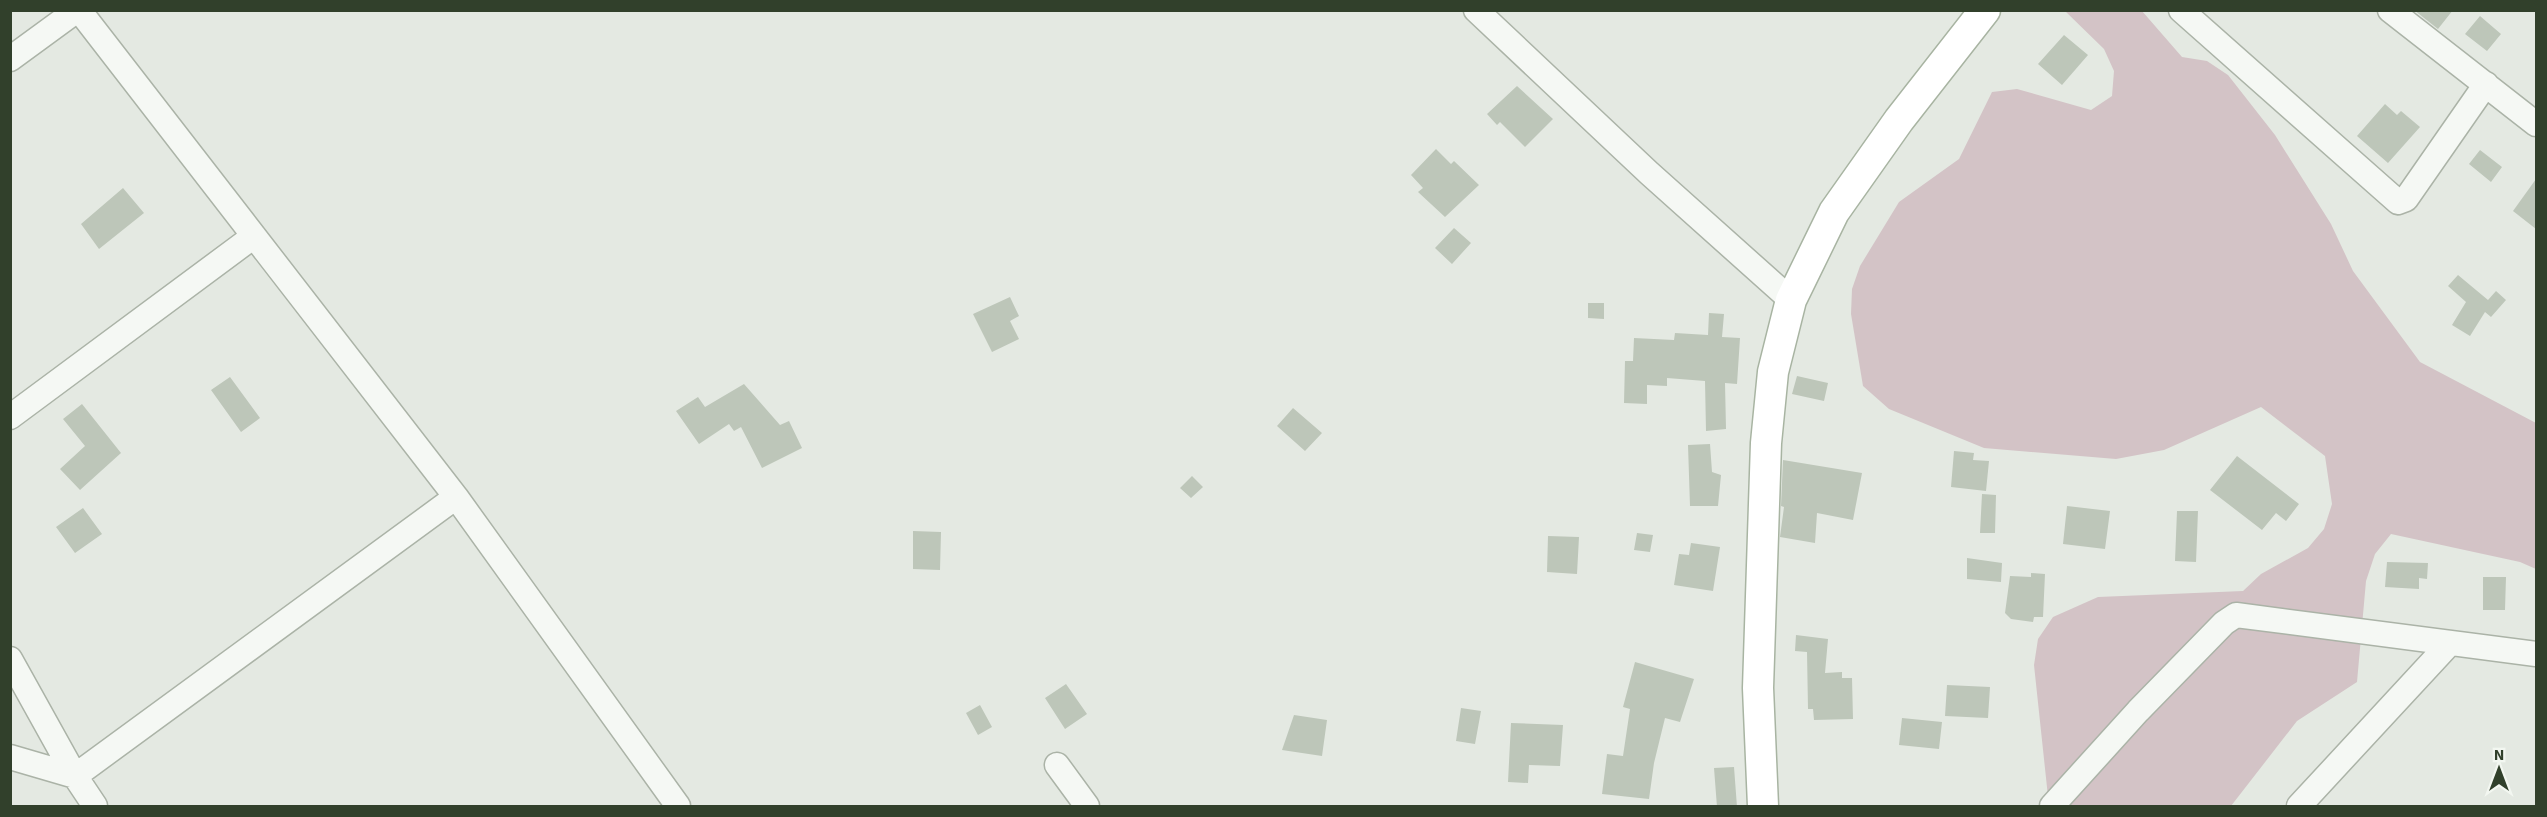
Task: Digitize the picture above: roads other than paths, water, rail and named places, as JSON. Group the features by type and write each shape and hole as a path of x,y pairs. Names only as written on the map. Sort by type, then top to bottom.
{"main road":[{"path":"1762,807 1758,688 1766,443 1773,372 1791,300 1834,212 1899,120 1985,10"}],"street":[{"path":"10,59 78,10 456,497 678,807"},
{"path":"1476,10 1649,173 1791,300"},
{"path":"2181,10 2398,202 2406,199 2486,84"},
{"path":"2390,10 2536,124"},
{"path":"10,417 254,236"},
{"path":"75,776 456,497"},
{"path":"2052,807 2138,711 2224,623 2236,615 2536,654"},
{"path":"2299,807 2449,644"},
{"path":"10,659 75,776 95,807"},
{"path":"10,757 75,776"},
{"path":"1057,765 1087,807"}]}
